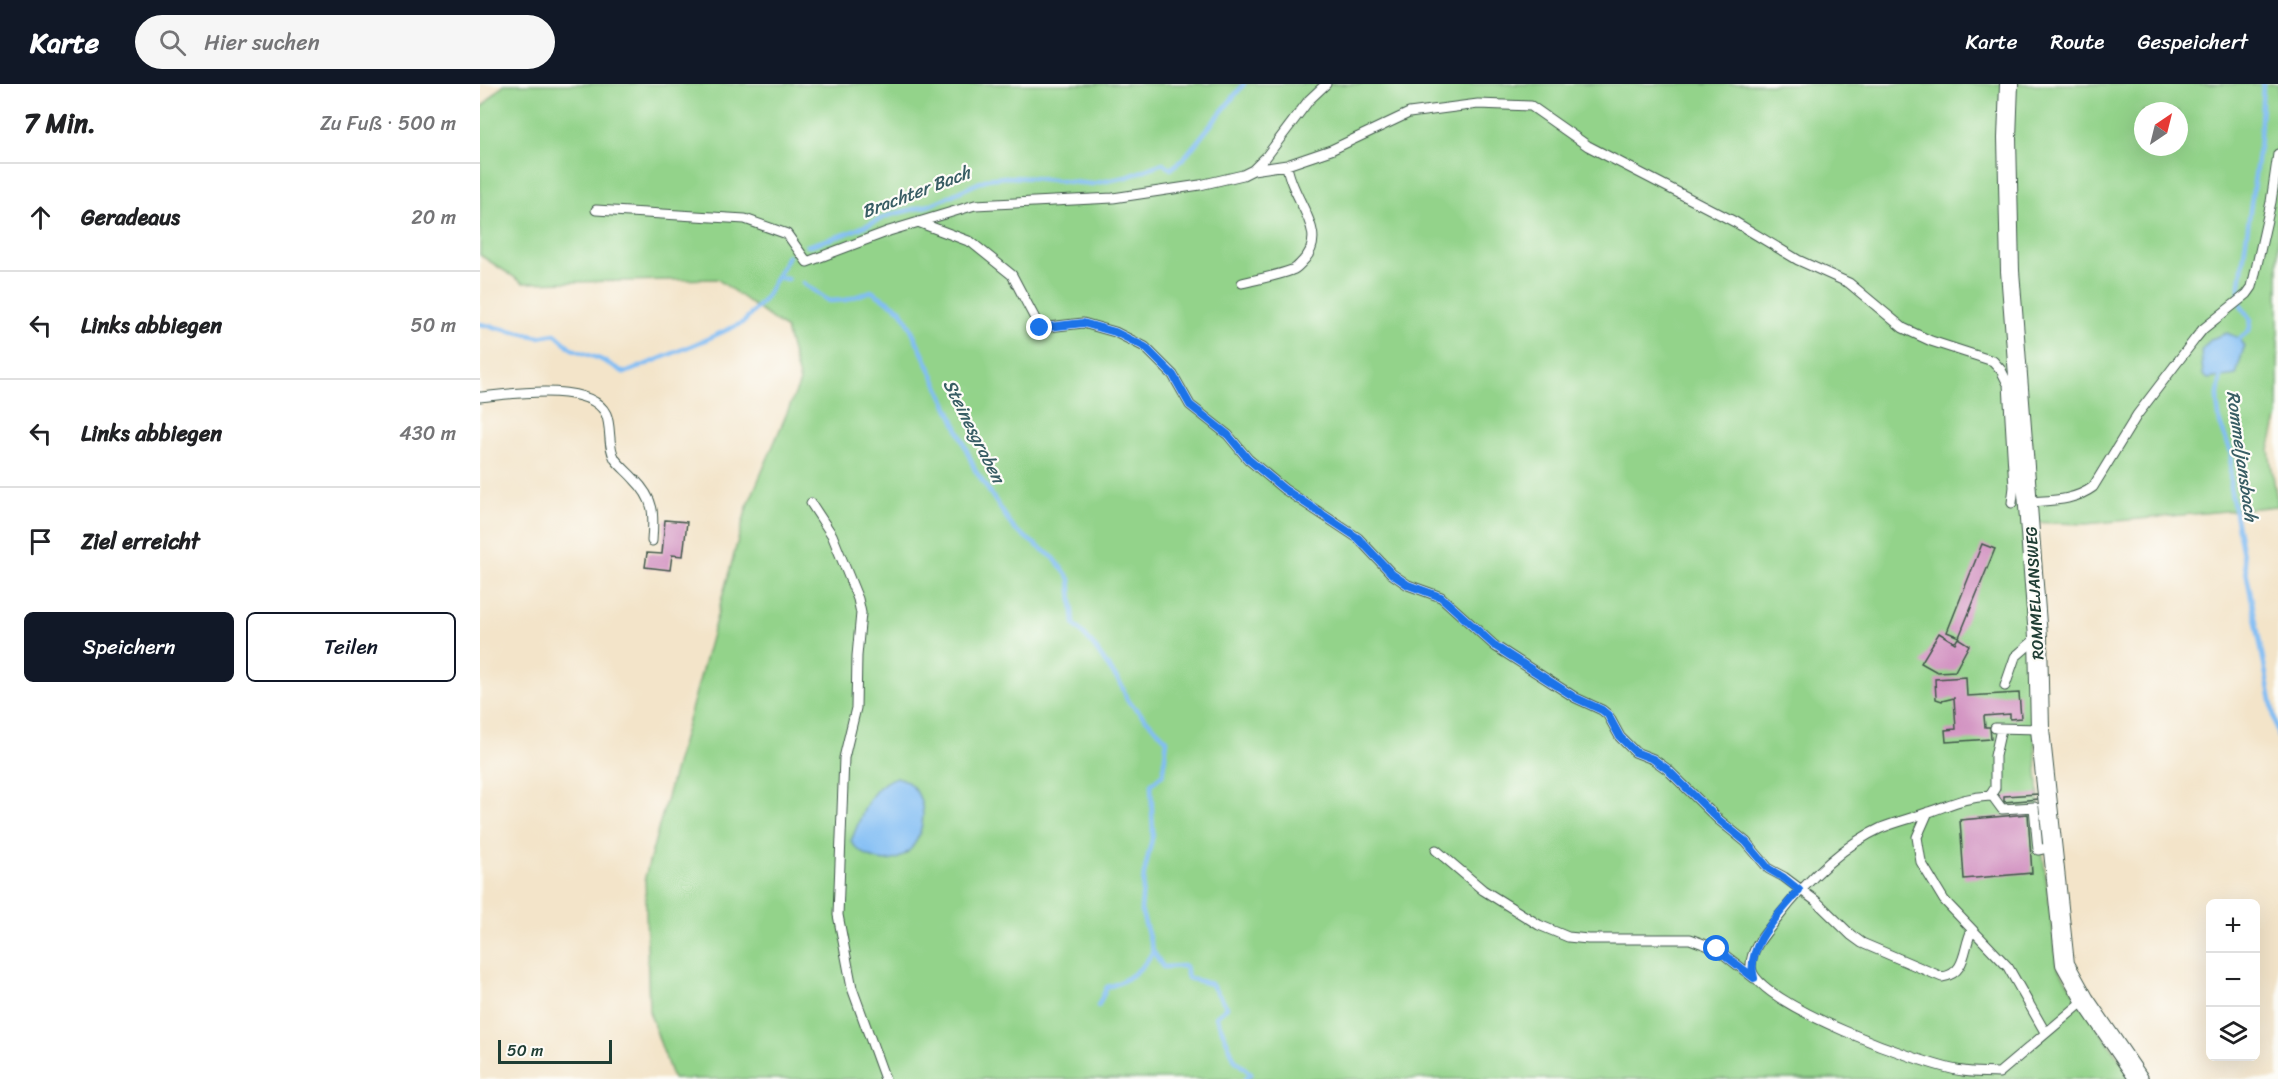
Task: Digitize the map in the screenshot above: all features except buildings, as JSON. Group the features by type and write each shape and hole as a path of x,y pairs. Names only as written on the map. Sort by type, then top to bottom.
{"street":[{"name":"ROMMELJANSWEG","path":"2009,84 2007,138 2010,271 2020,503 2038,637 2040,729 2064,964 2085,1000 2139,1079"}],"lane":[{"path":"1253,170 1266,157 1309,100 1326,84"},
{"path":"596,210 746,219 787,234 807,262 918,222 975,205 1113,198 1200,185 1243,175 1253,170 1287,165 1331,150 1409,113 1478,104 1522,104 1537,108 1588,146 1735,222 1798,260 1849,283 1903,328 1930,341 1993,361 2008,384 2014,487 2020,503 2067,499 2084,494 2093,487 2137,415 2195,339 2203,329 2252,288 2271,202 2278,154"},
{"path":"1242,283 1294,270 1313,249 1315,240 1313,228 1295,193 1287,165"},
{"path":"918,222 971,242 1012,275 1040,328 1083,323 1115,332 1145,347 1173,375 1190,405 1228,435 1248,459 1284,489 1358,538 1392,574 1408,585 1441,597 1495,646 1576,698 1602,710 1608,715 1620,737 1635,752 1653,759 1667,769 1719,820 1746,842 1769,869 1816,901 1862,943 1942,977 1951,975 1963,962 1972,930"},
{"path":"480,397 552,393 584,396 595,401 605,414 613,455 640,485 652,503 654,511 652,541"},
{"path":"812,503 832,535 858,598 861,613 856,708 844,758 838,915 852,988 885,1079"},
{"path":"2005,686 2015,657 2038,637"},
{"path":"1754,978 1751,968 1756,948 1799,890 1850,845 1881,828 1968,797 1990,796 1995,788 1997,728 2040,729"},
{"path":"1991,794 2002,809 2034,807 2038,850 2052,847"},
{"path":"1928,812 1917,837 1921,862 1944,900 2008,967 2045,1032"},
{"path":"1436,850 1484,890 1539,925 1568,937 1588,939 1690,939 1717,949 1779,997 1839,1029 1881,1046 1962,1071 1999,1076 2045,1032 2085,1000"}],"green space":[{"path":"504,84 2278,84 2278,415 2269,450 2278,506 2086,524 2026,522 2033,713 2043,856 2058,968 2133,1079 673,1079 649,1011 645,877 747,507 800,382 786,329 717,279 523,283 480,255 480,109"}],"water":[{"path":"2227,333 2239,338 2244,347 2236,375 2208,379 2203,375 2201,351 2211,339"},
{"path":"897,777 912,786 920,800 923,816 920,832 913,847 901,857 886,861 868,856 856,848 851,841 873,794 887,781"}],"waterway":[{"name":"Brachter Bach","path":"807,246 846,234 890,215 930,205 987,179 1033,178 1091,184 1127,177 1163,163 1171,169 1184,158 1244,84"},
{"name":"Rommeljansbach","path":"2237,340 2249,331 2251,320 2241,306 2239,291 2260,139 2263,84"},
{"name":"Brachter Bach","path":"480,324 539,337 555,334 572,349 600,359 625,373 744,322 766,297 788,256"},
{"name":"Steinesgraben","path":"776,277 788,279"},
{"name":"Steinesgraben","path":"803,283 829,301 846,300 871,291 900,309 953,418 975,470 1014,529 1054,558 1070,579 1074,624 1093,645 1122,686 1127,700 1167,740 1163,774 1151,784 1153,834 1144,874 1141,910 1153,951 1163,967 1185,966 1188,978 1211,984 1227,1007 1216,1016 1235,1060 1251,1074 1245,1079"},
{"name":"Rommeljansbach","path":"2221,373 2217,402 2220,423 2231,452 2230,487 2278,737"},
{"path":"1098,1006 1107,987 1134,974 1145,964 1153,951"}],"route":[{"path":"1040,328 1083,323 1115,332 1145,347 1173,375 1190,405 1228,435 1248,459 1284,489 1358,538 1392,574 1408,585 1441,597 1495,646 1576,698 1602,710 1608,715 1620,737 1635,752 1653,759 1667,769 1719,820 1746,842 1769,869 1799,890 1756,948 1751,968 1754,978 1717,949"}]}
